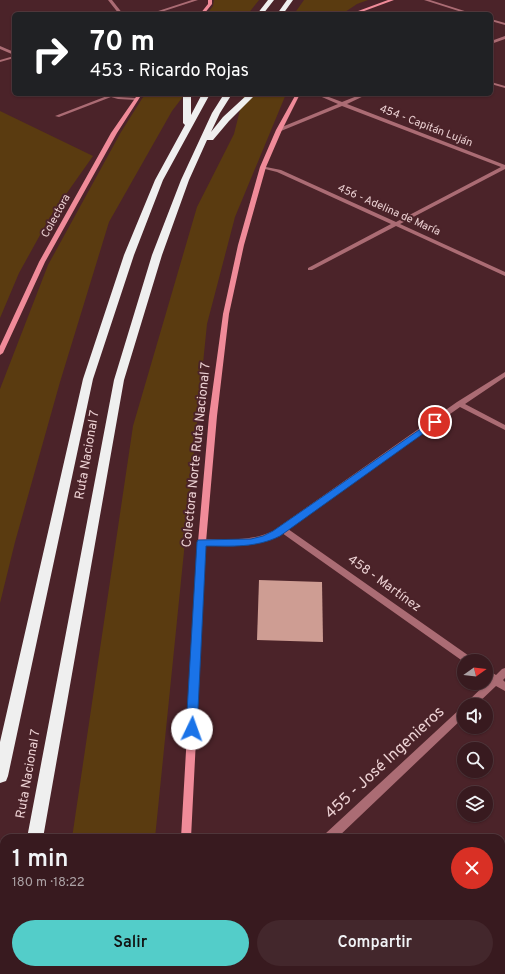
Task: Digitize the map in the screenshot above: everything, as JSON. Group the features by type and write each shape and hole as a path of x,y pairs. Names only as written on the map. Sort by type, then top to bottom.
{"highway":[{"path":"261,12 270,0"},
{"path":"281,12 290,0"},
{"path":"186,128 187,96"},
{"name":"Ruta Nacional 7","path":"0,776 88,379 129,255 159,180 186,128 205,96"},
{"name":"Ruta Nacional 7","path":"36,834 119,380 157,256 185,180 216,113 227,96"},
{"path":"197,155 226,119 250,96"}],"street":[{"path":"110,0 119,12"},
{"path":"157,12 196,0"},
{"path":"204,12 210,4 210,0"},
{"path":"358,12 392,0"},
{"path":"426,0 465,12"},
{"path":"493,21 505,24"},
{"path":"493,42 505,37"},
{"path":"0,47 12,53"},
{"path":"0,61 12,58"},
{"path":"493,84 505,87"},
{"path":"57,116 106,96"},
{"path":"111,96 118,98 138,96"},
{"name":"Colectora","path":"0,353 42,262 110,140 138,96"},
{"path":"263,167 279,130 297,96"},
{"name":"454 - Capitán Luján","path":"322,96 505,167"},
{"path":"279,130 361,96"},
{"name":"456 - Adelina de María","path":"263,167 279,171 505,274"},
{"name":"Colectora Norte Ruta Nacional 7","path":"186,834 202,542 213,416 226,314 241,245 263,167"},
{"path":"310,269 505,167"},
{"path":"202,542 251,542 265,539 505,374"},
{"path":"460,404 505,428"},
{"name":"458 - Martínez","path":"283,528 459,654"},
{"path":"477,698 505,672"},
{"path":"493,678 505,687"},
{"name":"455 - José Ingenieros","path":"332,834 457,718"}],"shaded area":[{"path":"214,0 259,0 250,12 208,12 213,6"},
{"path":"304,0 368,0 357,4 345,12 295,12"},
{"path":"144,96 183,96 172,111 109,222 60,382 15,542 0,603 0,389 48,265 121,132"},
{"path":"244,96 285,96 235,217 207,324 155,834 73,834 133,426 197,207 234,134"},
{"path":"0,111 93,156 50,217 19,273 0,318"}],"building":[{"path":"259,580 322,582 323,642 257,640"}],"route":[{"path":"192,729 202,542 251,542 265,539 276,533 435,422"}]}
